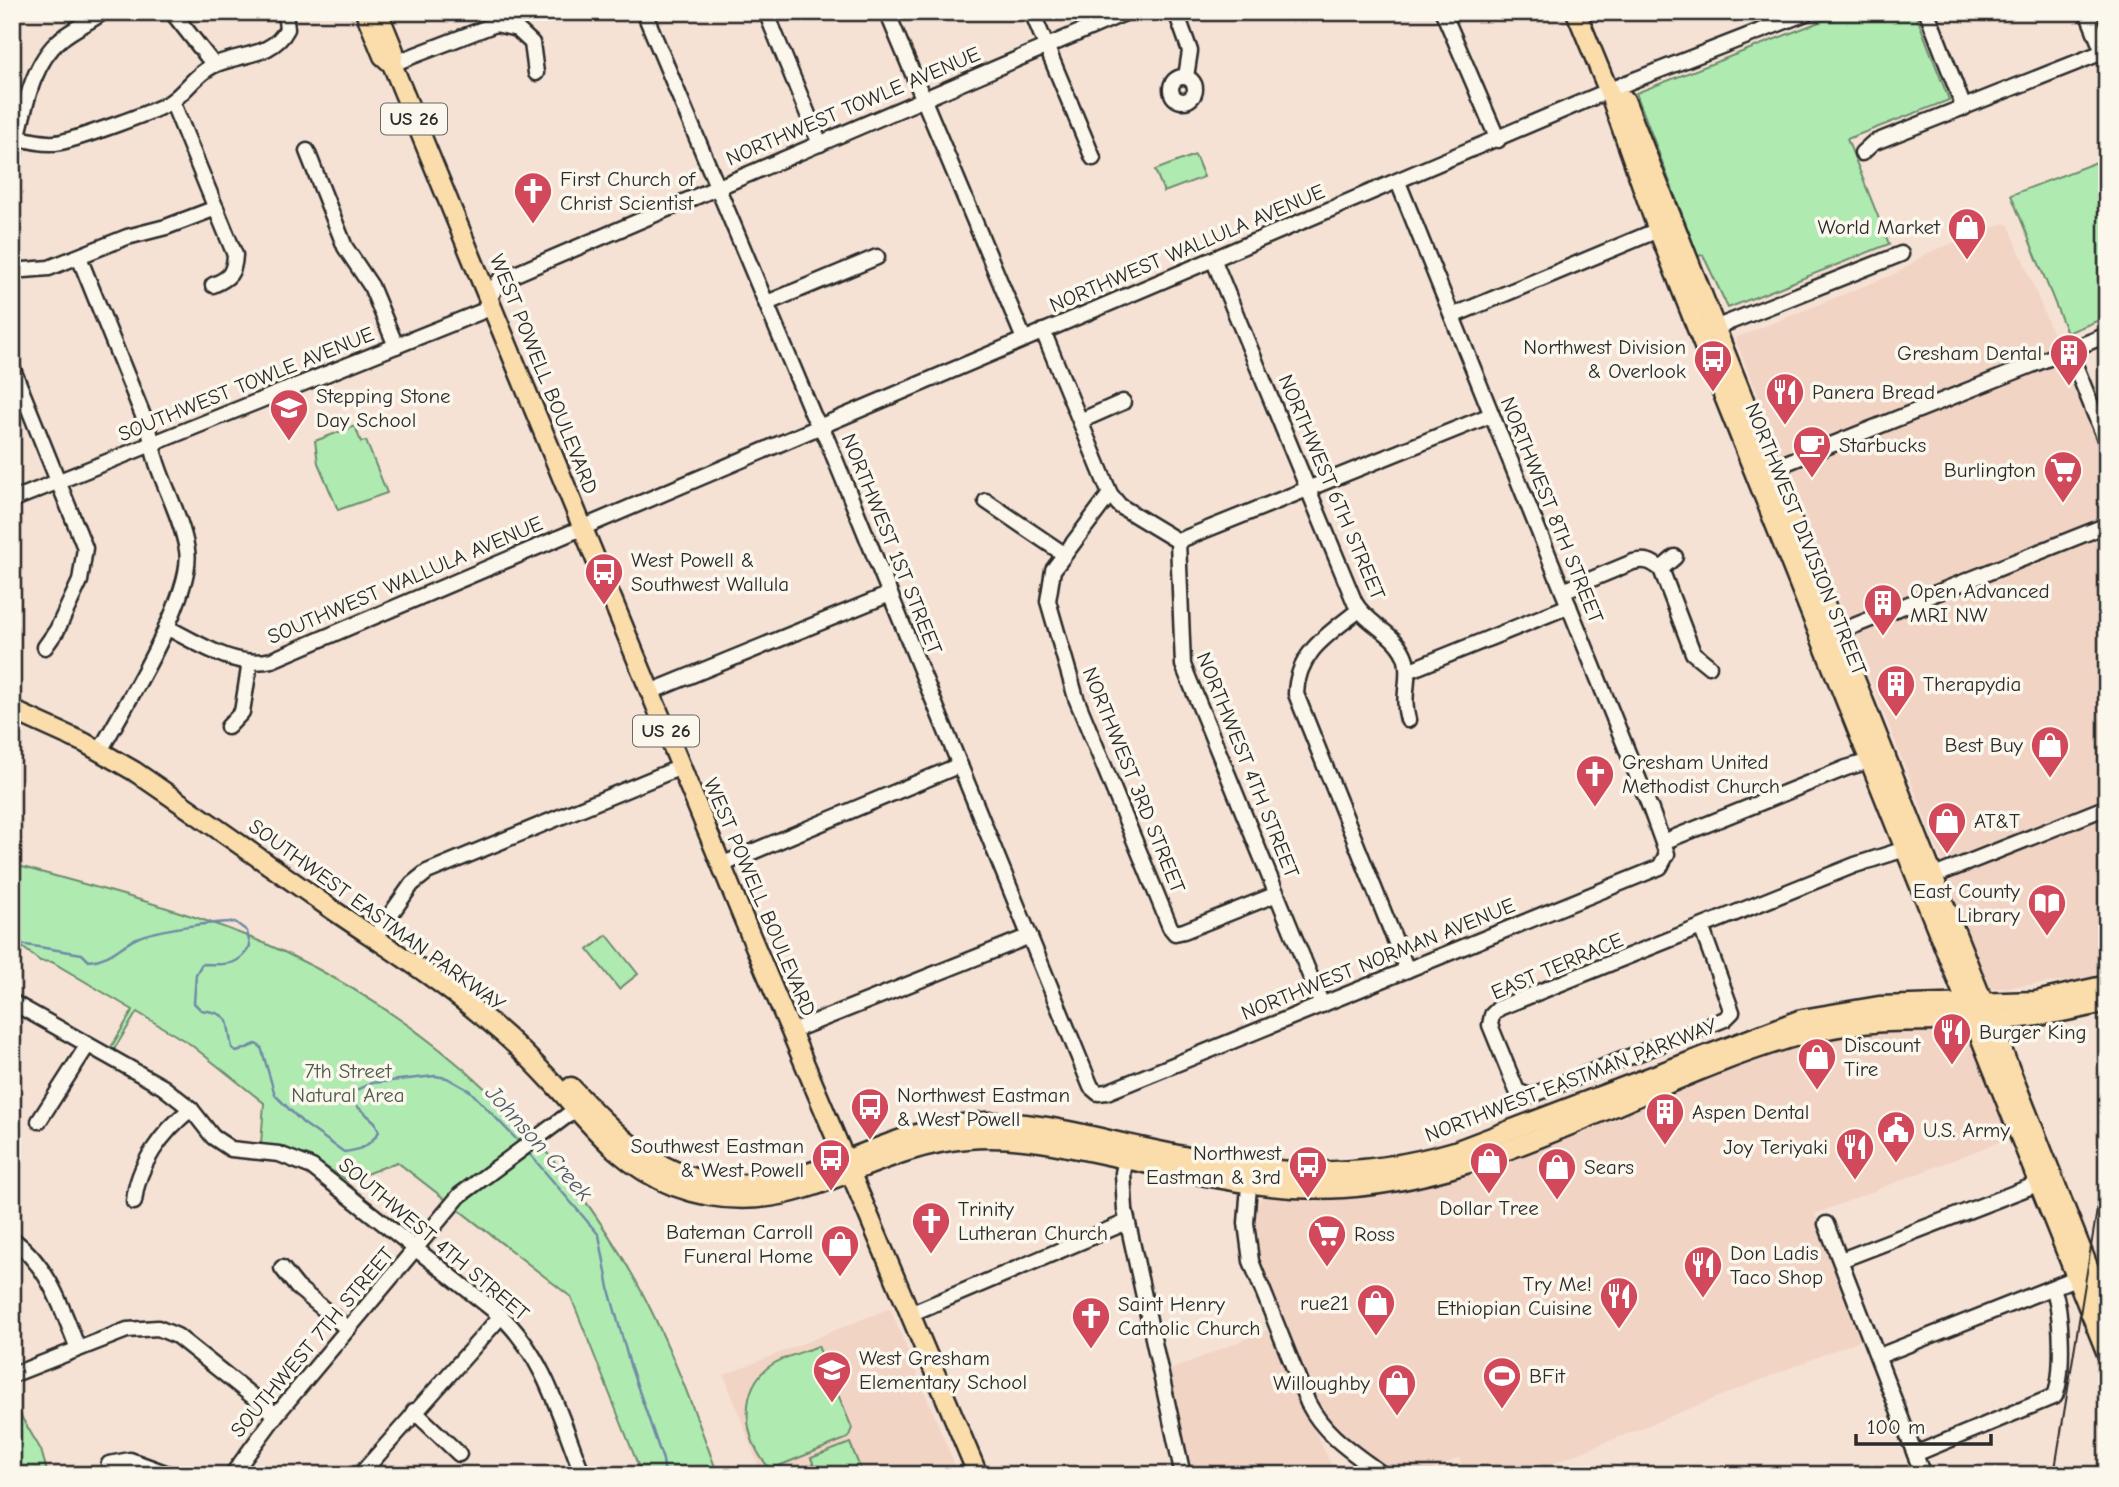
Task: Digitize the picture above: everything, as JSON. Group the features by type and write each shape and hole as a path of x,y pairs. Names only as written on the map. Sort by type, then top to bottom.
{"main road":[{"name":"WEST POWELL BOULEVARD","path":"365,12 383,56 392,64 721,865 978,1475"},
{"name":"WEST POWELL BOULEVARD","path":"378,12 394,51 392,64"},
{"name":"NORTHWEST DIVISION STREET","path":"1576,12 1615,89 1707,332 1877,759 1934,876 1979,1012 2084,1275 2107,1354"},
{"name":"NORTHWEST DIVISION STREET","path":"1589,12 1658,230 1707,332"},
{"name":"NORTHWEST DIVISION STREET","path":"1763,472 1836,633 1905,849 1979,1012"},
{"name":"SOUTHWEST EASTMAN PARKWAY","path":"12,699 102,747 487,1008 546,1060 580,1106 642,1155 680,1173 703,1180 735,1184 776,1182 848,1166"},
{"name":"SOUTHWEST EASTMAN PARKWAY","path":"12,710 102,747"},
{"name":"NORTHWEST EASTMAN PARKWAY","path":"848,1166 909,1134 984,1122 1033,1124 1127,1152 1295,1189 1341,1188 1430,1175 1801,1035 1883,1021 1979,1012 2107,985"},
{"name":"NORTHWEST EASTMAN PARKWAY","path":"1979,1012 2057,1013 2107,1002"},
{"name":"NORTHWEST DIVISION STREET","path":"2084,1275 2107,1314"}],"street":[{"path":"12,160 15,137 44,58 60,40 103,12"},
{"path":"172,12 214,65"},
{"path":"15,137 43,143 65,141 172,101 187,84 214,65 258,52 278,42 287,29 285,12"},
{"name":"NORTHWEST 1ST STREET","path":"644,12 813,415 821,426 1091,1087 1098,1093"},
{"path":"766,12 820,144"},
{"path":"887,12 1024,339"},
{"path":"1032,12 1093,158"},
{"name":"NORTHWEST TOWLE AVENUE","path":"489,299 499,281 1127,12"},
{"path":"1176,12 1190,51 1186,77"},
{"path":"1443,12 1498,140"},
{"name":"NORTHWEST WALLULA AVENUE","path":"583,528 1615,89 1809,12"},
{"path":"1927,12 1964,108"},
{"path":"1863,153 1873,143 2103,52 2087,12"},
{"path":"392,64 496,24 517,29 533,43 536,73"},
{"path":"172,101 235,255 234,270 228,279 213,285"},
{"path":"307,151 345,247 371,286 396,346"},
{"name":"NORTHWEST 8TH STREET","path":"1398,182 1665,848"},
{"path":"12,271 41,271 127,237 166,227 216,208"},
{"path":"1452,316 1658,230"},
{"path":"1707,332 1901,254"},
{"path":"79,257 149,433 187,550 187,574 166,627 102,747"},
{"path":"767,303 877,257"},
{"name":"NORTHWEST 6TH STREET","path":"1214,261 1359,610 1395,640 1406,658 1408,671 1403,698 1408,720"},
{"name":"SOUTHWEST TOWLE AVENUE","path":"12,500 483,311 489,299"},
{"path":"1043,331 1110,494 1120,506 1178,541 1491,415"},
{"path":"1763,472 2107,335"},
{"path":"2069,350 2107,444"},
{"path":"14,377 82,538 85,560 68,607 45,647"},
{"path":"1080,421 1123,402"},
{"name":"NORTHWEST 3RD STREET","path":"1110,494 1053,570 1047,591 1076,698 1175,933 1277,894"},
{"path":"986,501 1064,554"},
{"path":"1836,633 2107,525"},
{"name":"SOUTHWEST WALLULA AVENUE","path":"166,627 233,659 250,662 272,660 583,528"},
{"name":"NORTHWEST 4TH STREET","path":"1178,541 1183,665 1322,1004"},
{"path":"1661,569 1675,558"},
{"path":"1563,591 1643,559 1661,569 1693,653 1709,666"},
{"path":"650,692 890,594"},
{"path":"1408,671 1569,606"},
{"path":"1359,610 1308,653 1298,673 1296,694 1407,970"},
{"path":"228,727 242,712 250,662"},
{"name":"NORTHWEST NORMAN AVENUE","path":"1098,1093 1660,867 1665,848 1877,759"},
{"path":"721,865 960,765"},
{"path":"377,934 412,884 427,872 681,767"},
{"path":"1934,876 2107,807"},
{"name":"EAST TERRACE","path":"1702,929 1732,1012 1725,1019 1530,1096 1517,1091 1490,1025 1492,1015 1499,1009 1702,929 1855,864 1905,849"},
{"path":"792,1031 1030,936"},
{"name":"SOUTHWEST 4TH STREET","path":"12,1002 163,1087 191,1109 213,1137 231,1149 279,1154 312,1167 500,1316 524,1341 541,1369 583,1475"},
{"path":"39,1121 88,1046"},
{"name":"SOUTHWEST 7TH STREET","path":"232,1475 276,1415 460,1195 580,1106"},
{"path":"134,1202 141,1174 155,1147 191,1109"},
{"path":"1127,1152 1123,1186 1127,1222 1182,1475"},
{"path":"1250,1177 1246,1223 1251,1261 1308,1403 1320,1423 1338,1442 1383,1475"},
{"path":"1841,1260 2045,1181"},
{"path":"910,1314 1127,1222"},
{"path":"1826,1224 1923,1475"},
{"path":"12,1239 37,1262 48,1279 78,1349"},
{"path":"282,1268 297,1287 348,1329"},
{"path":"1879,1356 2084,1275"},
{"path":"1915,1454 2055,1396 2059,1357 2058,1300 2053,1289"},
{"path":"360,1475 500,1316"},
{"path":"12,1376 137,1328 168,1332 276,1415"},
{"path":"414,1411 459,1454"},
{"path":"109,1464 130,1460 171,1475"}],"shaded area":[{"path":"2004,223 2009,225 2107,469 2107,977 1991,989 1945,885 1948,875 1735,338 1899,272 1925,254"},
{"path":"1887,1029 1955,1029 1970,1038 2009,1138 1815,1214 1865,1338 1525,1475 1466,1475 1459,1458 1418,1475 1396,1475 1332,1426 1315,1397 1260,1261 1255,1212 1261,1197 1467,1171 1624,1117 1642,1103 1804,1044"},
{"name":"West Gresham Elementary School","path":"890,1308 959,1475 762,1475 724,1375"},
{"path":"1267,1330 1336,1475 1192,1475 1170,1370"}],"green space":[{"path":"1845,12 1915,12 1949,100 1847,139 1889,244 1728,308 1703,255 1698,256 1636,93"},
{"path":"1195,155 1204,177 1164,192 1155,170"},
{"path":"2107,158 2107,317 2067,333 2011,195"},
{"path":"355,426 361,442 366,441 387,493 338,510 318,463 315,441"},
{"name":"7th Street Natural Area","path":"12,864 184,913 284,952 341,982 394,1016 445,1054 493,1096 537,1141 577,1190 613,1243 666,1341 718,1475 642,1475 571,1297 397,1162 348,1181 309,1156 261,1144 264,1103 190,1044 137,1012 113,1051 110,1049 133,1010 52,962 40,961 12,939"},
{"path":"607,935 638,974 619,989 588,950"},
{"path":"818,1346 852,1428 848,1438 771,1469 754,1445 750,1431 749,1400 753,1386 761,1374 773,1364"},
{"path":"12,1401 41,1450 48,1475 12,1475"},
{"path":"850,1443 863,1475 818,1475 811,1458"}],"waterway":[{"name":"Johnson Creek","path":"12,939 20,944 82,954 89,961 109,955 130,941 157,932 235,922 247,931 250,946 241,958 230,963 202,964 196,974 194,1003 201,1010 224,1017 232,1048 237,1052 256,1044 261,1047 275,1095 303,1123 344,1152 360,1148 372,1141 379,1132 375,1122 351,1101 352,1092 372,1083 435,1076 447,1078 470,1091 520,1143"},
{"name":"Johnson Creek","path":"527,1151 599,1235 610,1293 630,1365 663,1460 665,1475"}],"tram line":[{"path":"2054,1475 2107,1148"}],"place":[{"name":"First Church of Christ Scientist","path":"533,225"},
{"name":"World Market","path":"1967,261"},
{"name":"Gresham Dental","path":"2069,387"},
{"name":"Northwest Division & Overlook","path":"1713,393"},
{"name":"Panera Bread","path":"1785,426"},
{"name":"Stepping Stone Day School","path":"289,442"},
{"name":"Starbucks","path":"1812,479"},
{"name":"Burlington","path":"2063,504"},
{"name":"West Powell & Southwest Wallula","path":"604,606"},
{"name":"Open Advanced MRI NW","path":"1883,637"},
{"name":"Therapydia","path":"1896,718"},
{"name":"Best Buy","path":"2050,779"},
{"name":"Gresham United Methodist Church","path":"1595,808"},
{"name":"AT&T","path":"1947,855"},
{"name":"East County Library","path":"2047,937"},
{"name":"Burger King","path":"1952,1066"},
{"name":"Discount Tire","path":"1817,1091"},
{"name":"Northwest Eastman & West Powell","path":"870,1141"},
{"name":"Aspen Dental","path":"1665,1146"},
{"name":"U.S. Army","path":"1896,1164"},
{"name":"Joy Teriyaki","path":"1855,1181"},
{"name":"Southwest Eastman & West Powell","path":"831,1192"},
{"name":"Dollar Tree","path":"1489,1195"},
{"name":"Northwest Eastman & 3rd","path":"1308,1199"},
{"name":"Sears","path":"1557,1201"},
{"name":"Trinity Lutheran Church","path":"931,1255"},
{"name":"Ross","path":"1327,1268"},
{"name":"Bateman Carroll Funeral Home","path":"840,1278"},
{"name":"Don Ladis Taco Shop","path":"1703,1299"},
{"name":"Try Me! Ethiopian Cuisine","path":"1619,1330"},
{"name":"rue21","path":"1376,1337"},
{"name":"Saint Henry Catholic Church","path":"1091,1350"},
{"name":"West Gresham Elementary School","path":"832,1404"},
{"name":"BFit","path":"1502,1410"},
{"name":"Willoughby","path":"1397,1417"}]}
